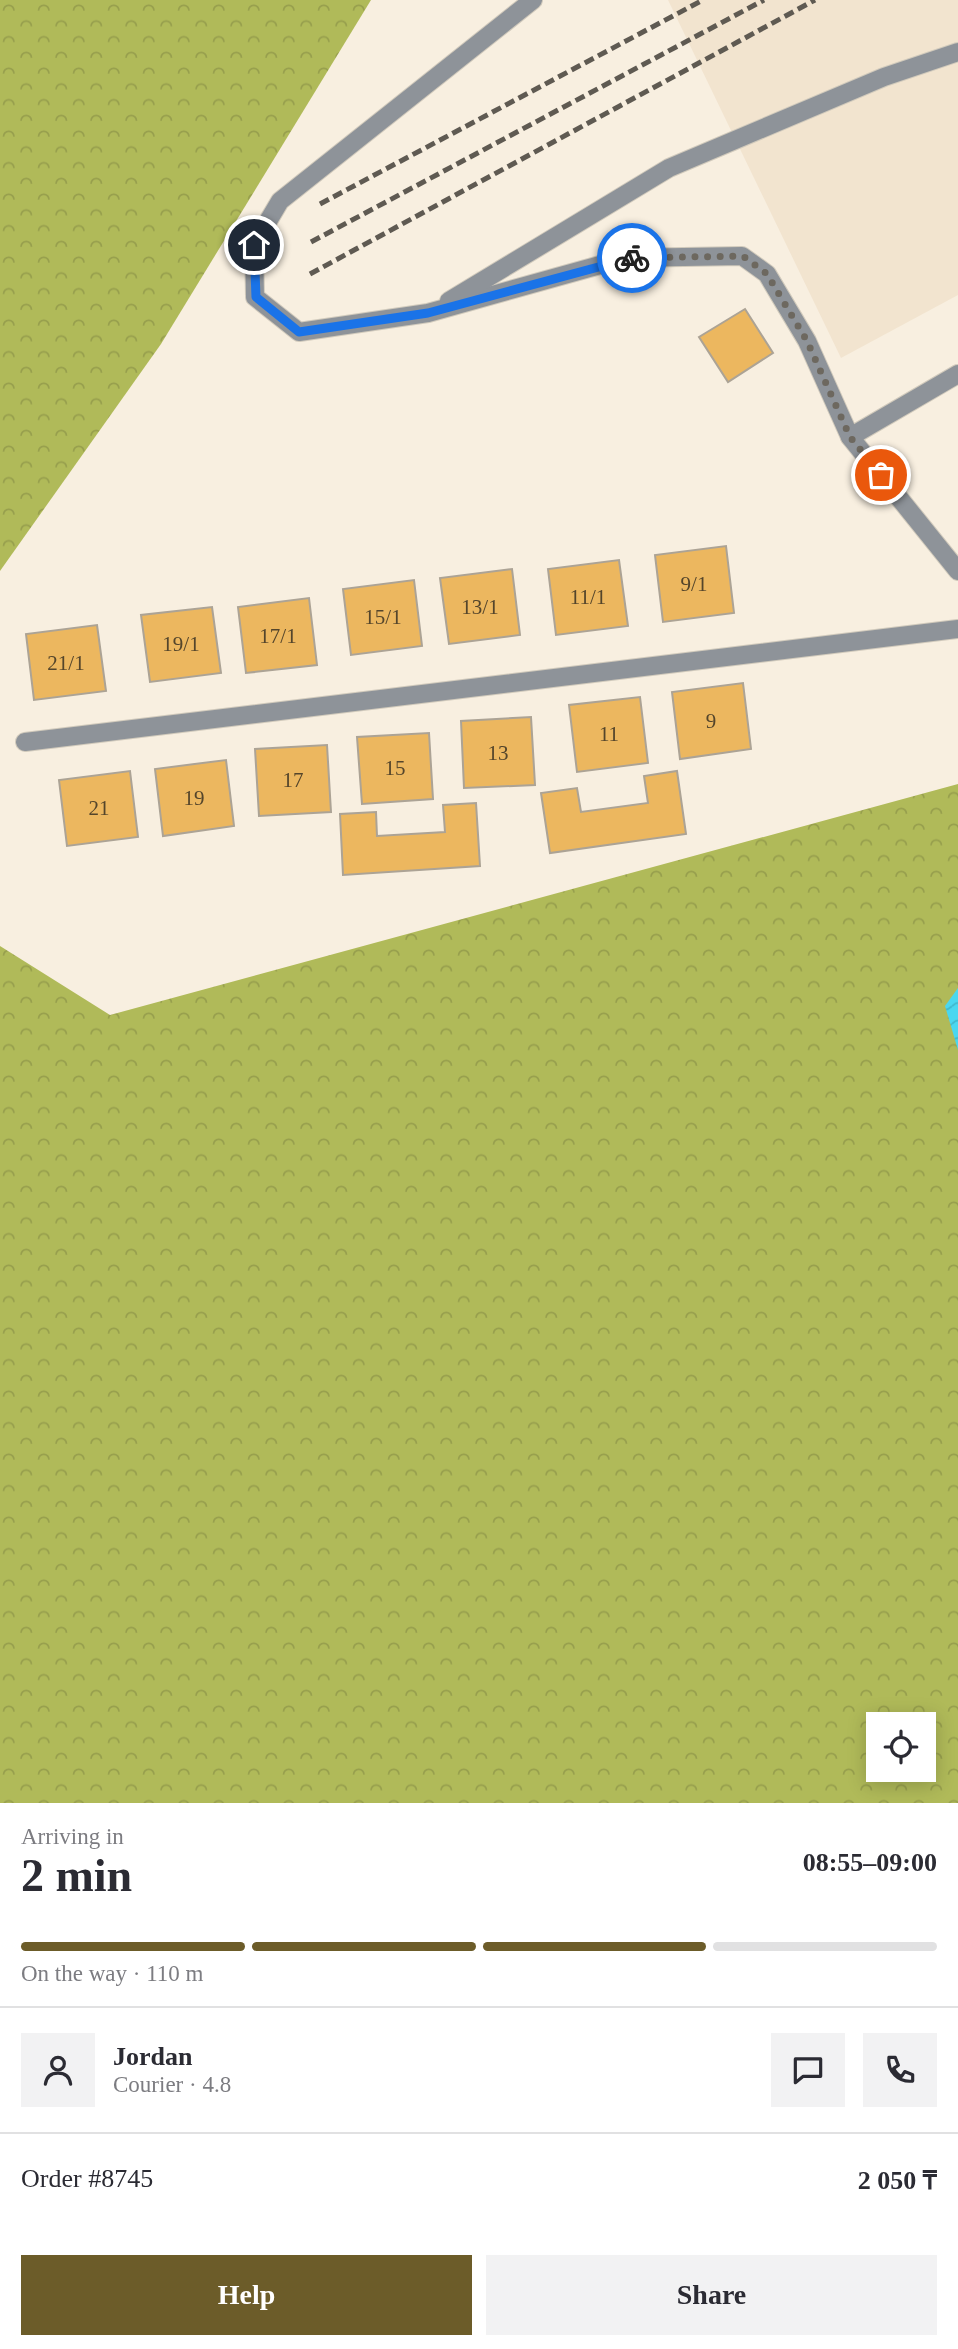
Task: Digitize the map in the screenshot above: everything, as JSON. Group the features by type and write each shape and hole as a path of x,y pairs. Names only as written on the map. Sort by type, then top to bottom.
{"street":[{"path":"533,0 280,201 254,245 256,297 299,332 428,313 625,258 743,256 767,274 807,341 850,437 958,572"},
{"path":"428,313 669,168 884,77 958,52"},
{"path":"850,437 958,374"},
{"path":"25,743 958,629"}],"shaded area":[{"path":"668,0 958,0 958,295 841,358"}],"green space":[{"path":"0,0 371,0 161,344 0,571"},
{"path":"958,784 958,1803 0,1803 0,946 110,1015"}],"water":[{"path":"958,988 958,1050 945,1006"}],"building":[{"path":"745,309 773,353 728,382 699,337"},
{"path":"726,546 734,613 663,622 655,555"},
{"path":"619,560 628,626 556,635 548,569"},
{"path":"512,569 520,635 449,644 440,578"},
{"path":"414,580 422,646 351,655 343,589"},
{"path":"309,598 317,665 246,673 238,607"},
{"path":"212,607 221,673 150,682 141,615"},
{"path":"97,625 106,691 34,700 26,634"},
{"path":"743,683 751,749 680,759 672,692"},
{"path":"640,697 648,763 577,772 569,705"},
{"path":"531,717 535,785 464,788 461,721"},
{"path":"429,733 433,799 362,804 357,737"},
{"path":"327,745 331,812 259,816 255,749"},
{"path":"226,760 234,826 163,836 155,769"},
{"path":"130,771 138,837 67,846 59,780"},
{"path":"677,771 686,834 550,853 541,793 577,788 581,812 648,803 644,776"},
{"path":"476,803 480,866 343,875 340,814 376,812 377,836 445,832 443,805"}],"railway":[{"path":"320,204 703,0"},
{"path":"311,242 764,0"},
{"path":"310,274 815,0"}],"way so far":[{"path":"632,258 743,256 767,274 807,341 850,437 881,475"}],"route":[{"path":"254,245 256,297 299,332 428,313 632,258"}]}
